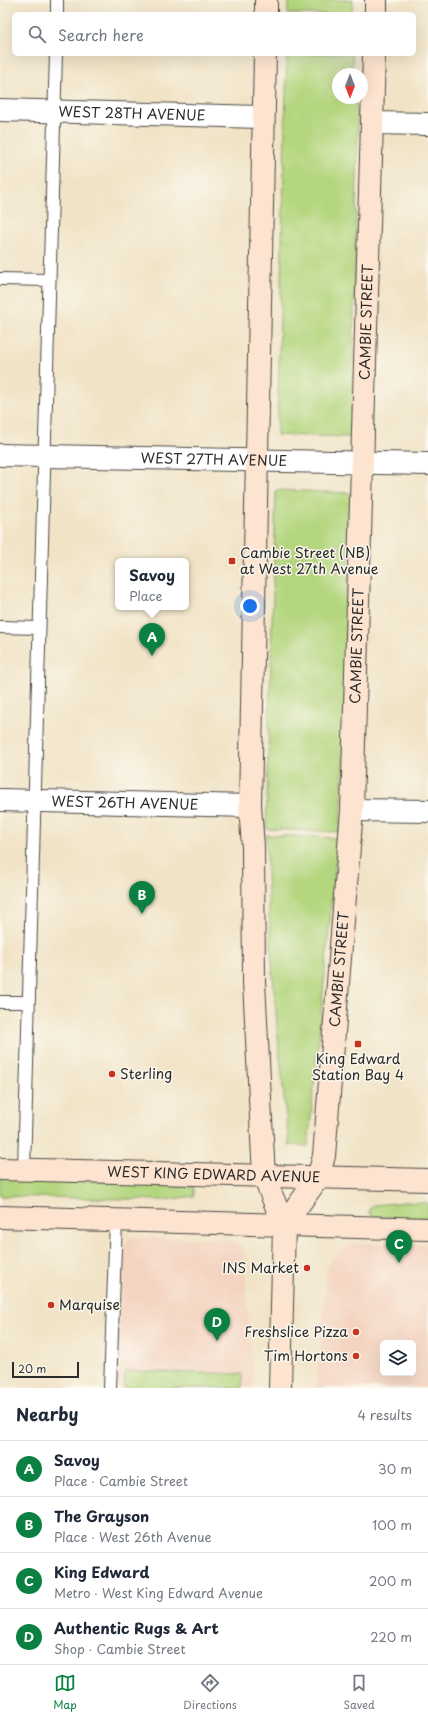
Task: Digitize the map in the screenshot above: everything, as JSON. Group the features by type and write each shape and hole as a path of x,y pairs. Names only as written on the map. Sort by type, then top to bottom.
{"main road":[{"path":"266,0 266,12"},
{"path":"376,0 376,12"},
{"path":"265,56 250,806 253,847 254,982 264,1177 284,1225 280,1388"},
{"name":"CAMBIE STREET","path":"284,1225 318,1178 326,1144 352,810 364,464 374,56"},
{"name":"WEST KING EDWARD AVENUE","path":"0,1169 264,1177 428,1180"},
{"path":"0,1217 428,1228"}],"street":[{"name":"WEST 28TH AVENUE","path":"0,110 263,117"},
{"path":"372,123 428,124"},
{"name":"WEST 27TH AVENUE","path":"0,455 364,464 428,464"},
{"name":"WEST 26TH AVENUE","path":"0,800 250,806"},
{"path":"352,810 428,811"}],"lane":[{"path":"57,0 57,12"},
{"path":"24,1169 38,628 56,56"},
{"path":"0,279 49,280"},
{"path":"0,627 38,628"},
{"path":"0,1002 28,1002"},
{"path":"110,1388 116,1220"}],"shaded area":[{"path":"130,1237 224,1239 238,1243 243,1248 254,1388 118,1388 122,1250"},
{"path":"365,1243 428,1245 428,1388 316,1388 327,1268 332,1258 342,1249 352,1244"}],"green space":[{"path":"288,0 353,0 352,12 288,12"},
{"path":"287,56 352,56 353,68 332,68 332,104 356,104 358,129 351,437 277,435"},
{"path":"276,490 351,493 342,801 339,832 266,829"},
{"path":"266,835 338,838 308,1146 289,1145 274,991"},
{"path":"0,1177 51,1178 192,1187 194,1188 194,1196 163,1200 0,1196"},
{"path":"405,1202 428,1203 428,1218 374,1217 369,1213 370,1208 373,1205"},
{"path":"125,1371 242,1374 242,1388 124,1388"}],"place":[{"name":"Cambie Street (NB) at West 27th Avenue","path":"232,561"},
{"name":"Savoy","path":"152,656"},
{"name":"The Grayson","path":"142,914"},
{"name":"King Edward Station Bay 4","path":"358,1044"},
{"name":"Sterling","path":"112,1074"},
{"name":"King Edward","path":"399,1263"},
{"name":"INS Market","path":"307,1268"},
{"name":"Marquise","path":"51,1305"},
{"name":"Freshslice Pizza","path":"356,1332"},
{"name":"Authentic Rugs & Art","path":"217,1341"},
{"name":"Tim Hortons","path":"356,1356"}]}
